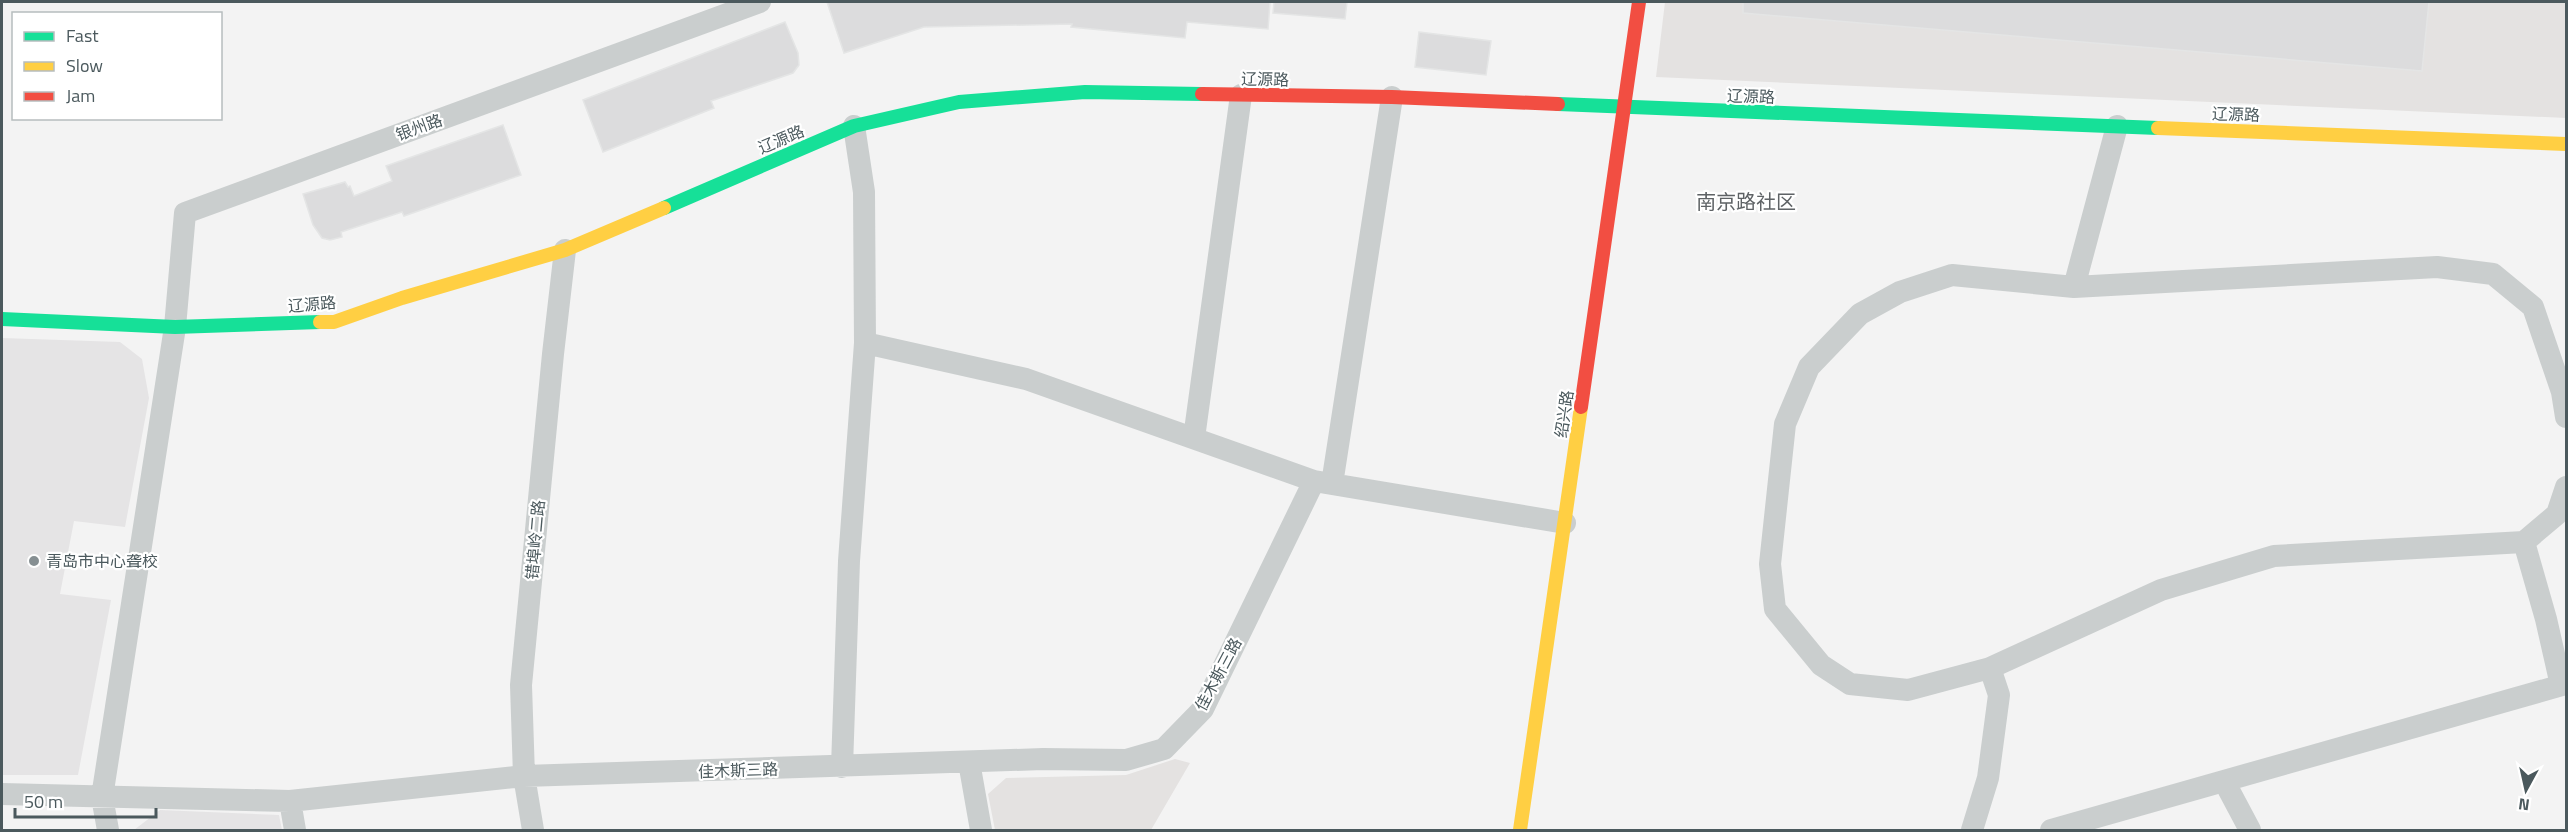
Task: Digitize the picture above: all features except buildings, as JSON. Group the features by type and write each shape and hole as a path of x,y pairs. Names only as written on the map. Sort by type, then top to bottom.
{"street":[{"name":"银州路","path":"175,327 185,213 760,2"},
{"name":"绍兴路","path":"1520,831 1626,107 1639,2"},
{"name":"辽源路","path":"2,319 175,327 334,322 402,298 565,250 854,126 958,102 1062,93 1392,98 2566,144"},
{"path":"1194,438 1241,95"},
{"name":"佳木斯三路","path":"2,794 290,801 524,776 1043,759 1126,760 1164,749 1203,709 1323,483 1392,98"},
{"path":"842,767 849,561 866,343 864,192 854,126"},
{"path":"2074,287 2117,126"},
{"name":"错埠岭二路","path":"533,831 524,776 521,685 565,250"},
{"path":"2566,417 2562,392 2533,307 2493,274 2437,267 2074,287 1952,275 1900,292 1860,314 1809,366 1785,424 1770,564 1775,609 1821,665 1850,684 1908,690 1990,668 2161,590 2274,556 2524,542 2557,514 2566,487"},
{"path":"108,831 102,797 175,327"},
{"path":"866,343 1026,379 1323,483 1564,523"},
{"path":"2051,831 2564,684 2524,542"},
{"path":"1972,831 1988,778 1999,695 1990,668"},
{"path":"969,762 981,831"},
{"path":"2224,781 2250,831"},
{"path":"290,801 295,831"}],"shaded area":[{"path":"1665,2 2566,2 2566,118 1656,77"},
{"name":"青岛市中心聋校","path":"2,338 120,342 142,359 149,398 125,527 74,521 60,594 111,600 78,775 2,775"},
{"path":"1175,759 1190,763 1151,830 995,830 988,794 1006,778 1126,775"},
{"path":"160,810 279,815 282,830 134,830"}],"traffic: fast":[{"path":"664,208 854,126 959,102 1085,92 1202,94"},
{"path":"1558,104 2158,128"},
{"path":"2,319 175,327 320,322"}],"traffic: slow":[{"path":"2158,128 2566,144"},
{"path":"320,322 334,322 402,298 565,250 664,208"},
{"path":"1520,830 1581,407"}],"traffic: jam":[{"path":"1581,407 1639,2"},
{"path":"1202,94 1392,97 1558,104"}],"place":[{"name":"青岛市中心聋校","path":"34,561"}],"district":[{"name":"南京路社区","path":"1746,202"}]}
